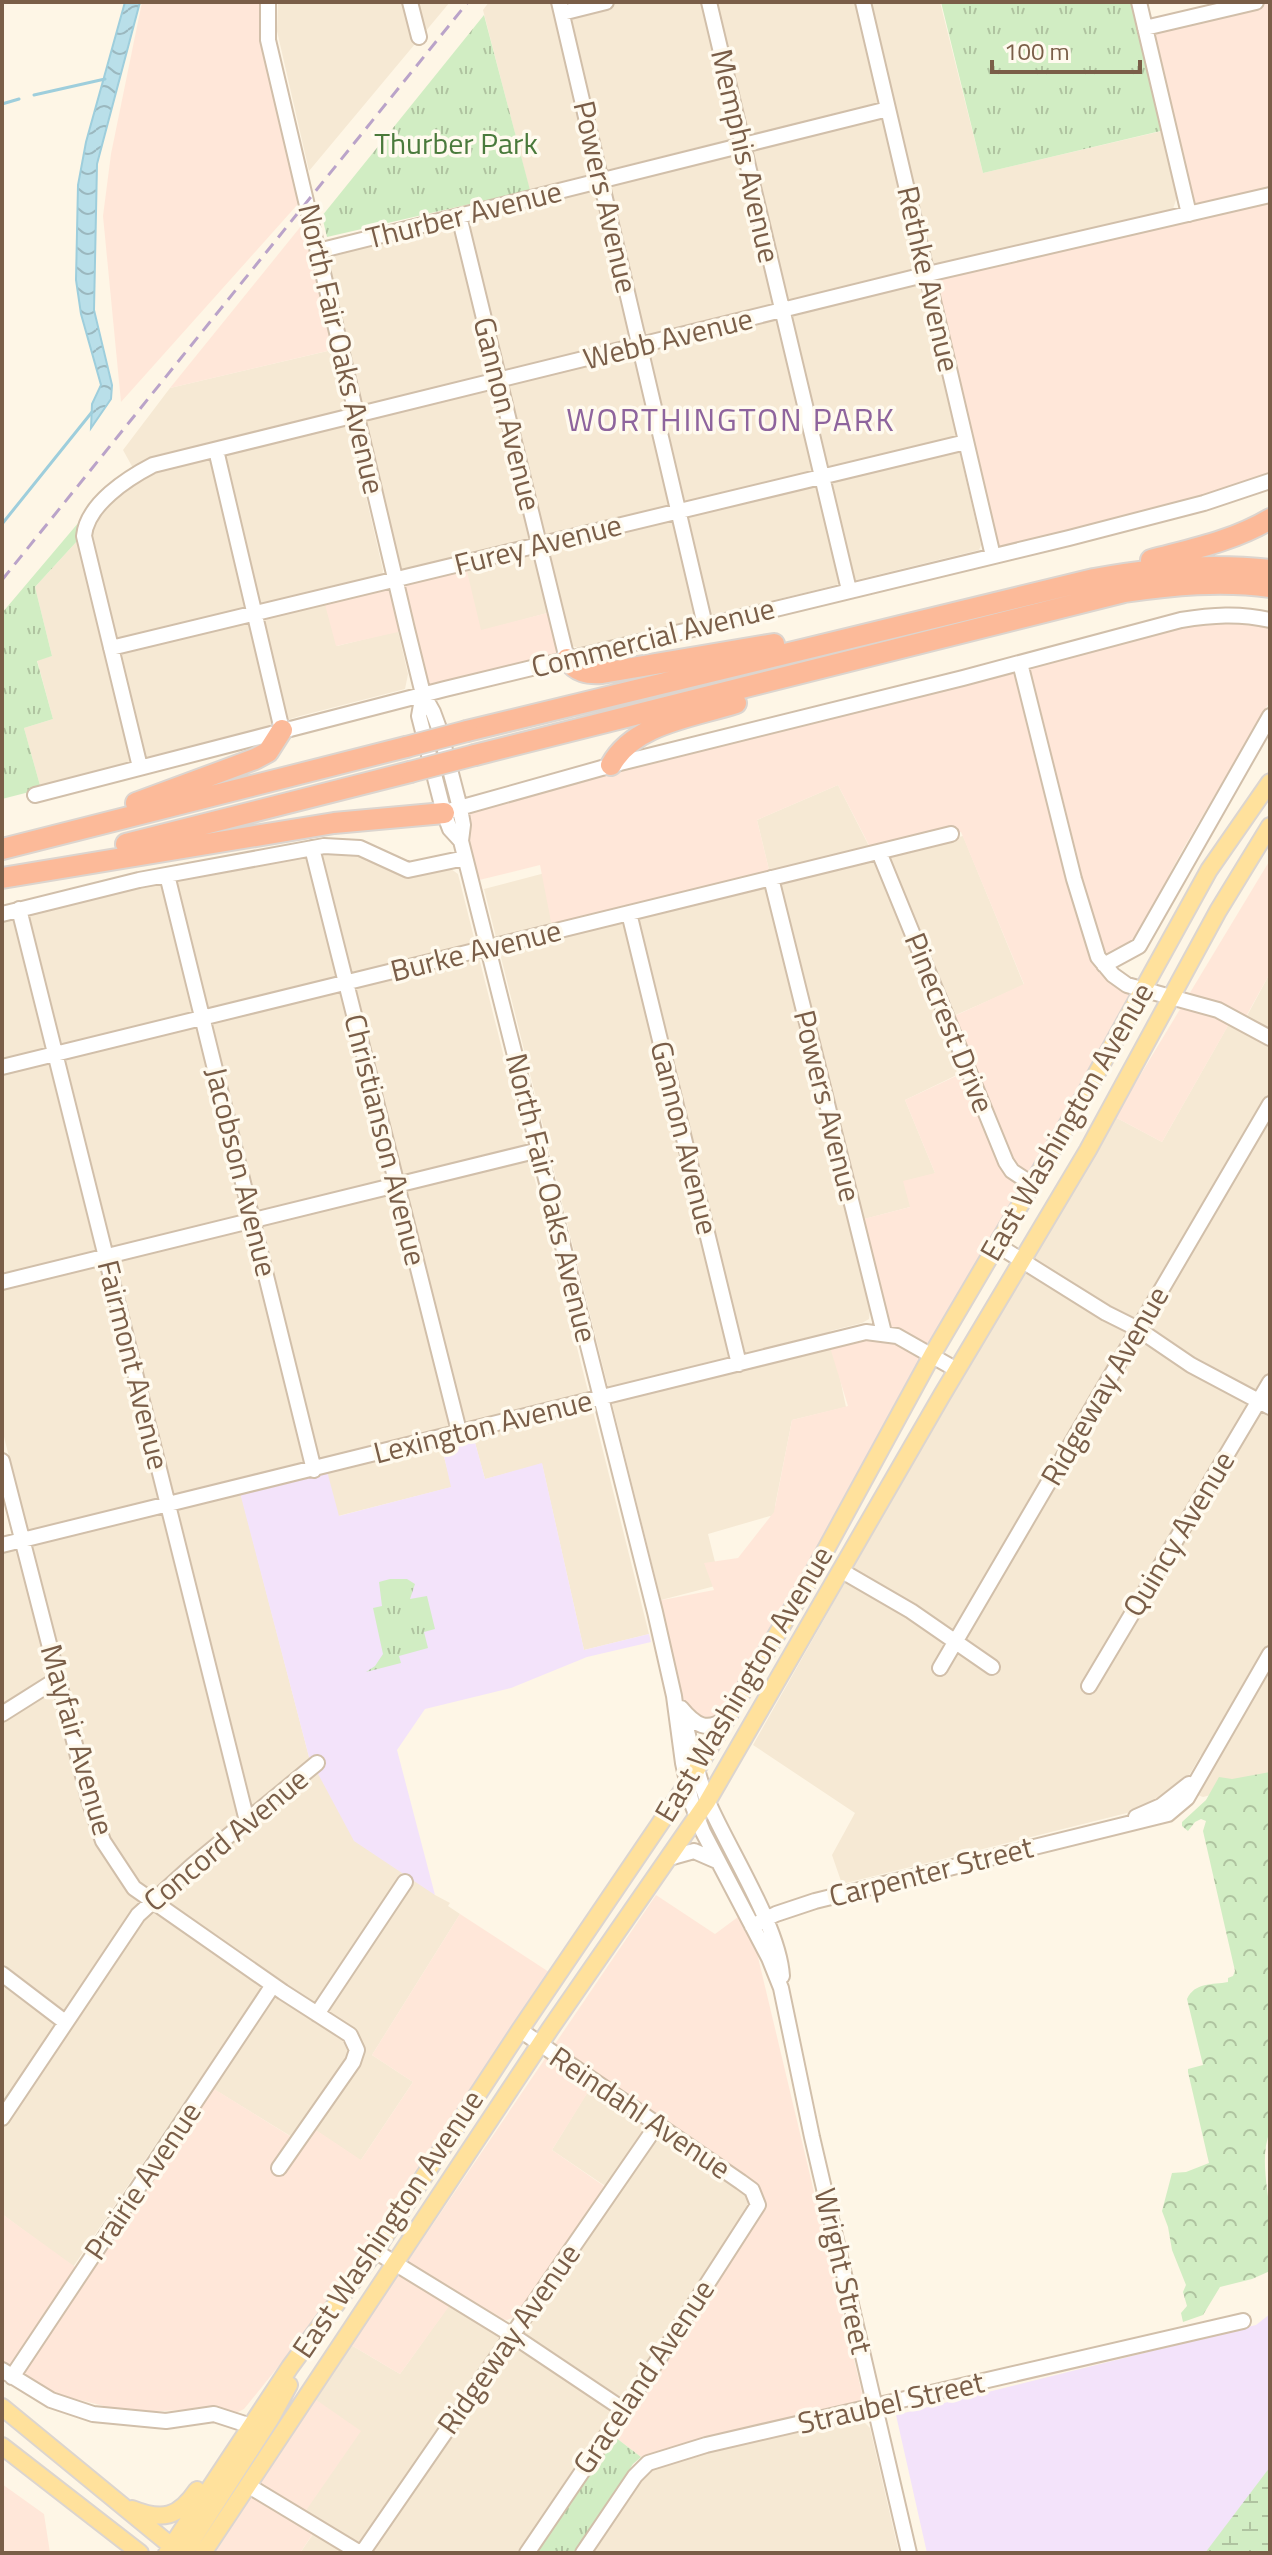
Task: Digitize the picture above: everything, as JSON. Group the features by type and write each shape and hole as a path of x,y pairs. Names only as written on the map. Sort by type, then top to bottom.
{"highway":[{"path":"1094,579 1248,532 1270,519"},
{"path":"2,849 467,731 1094,579 1168,567 1235,566 1270,582"},
{"path":"2,877 1124,592 1161,587 1270,582"},
{"path":"611,765 625,745 649,730 998,622"},
{"path":"567,659 578,670 588,674 802,639 838,641"},
{"path":"40,839 255,759 268,752 282,730"},
{"path":"2,877 334,823 452,810"}],"main road":[{"name":"East Washington Avenue","path":"175,2552 246,2433 290,2367 375,2251 697,1769 812,1575 932,1355 1209,870 1270,782"},
{"name":"East Washington Avenue","path":"203,2553 394,2262 707,1802 1023,1260 1225,899 1270,826"},
{"path":"2,2407 175,2552 271,2418 291,2380 290,2367"},
{"path":"85,2477 133,2509 151,2516 168,2515 187,2504 230,2442 246,2433"},
{"path":"2,2446 140,2553"},
{"path":"87,2514 122,2553"}],"street":[{"name":"North Fair Oaks Avenue","path":"268,2 268,40 423,694 419,716 452,810 450,829 461,841 677,1701 707,1802"},
{"path":"410,2 419,37"},
{"path":"561,7 606,2"},
{"name":"Memphis Avenue","path":"709,2 849,590"},
{"name":"Rethke Avenue","path":"863,2 993,556"},
{"path":"1139,2 1189,214"},
{"path":"1145,28 1256,2"},
{"name":"Powers Avenue","path":"561,7 705,625"},
{"name":"Thurber Avenue","path":"318,251 888,109"},
{"name":"Webb Avenue","path":"111,648 84,544 87,523 110,493 153,465 928,274 1270,195"},
{"name":"Gannon Avenue","path":"459,216 567,659"},
{"name":"Furey Avenue","path":"111,648 966,442"},
{"path":"216,450 282,730"},
{"name":"Commercial Avenue","path":"35,795 423,694 1204,503 1270,481"},
{"path":"452,810 611,765 1181,620 1235,614 1270,620"},
{"path":"111,648 140,767"},
{"path":"1020,663 1092,944 1104,965 1119,980 1143,990 1218,1010 1270,1038"},
{"path":"1104,965 1139,946 1270,716"},
{"name":"Burke Avenue","path":"2,1067 951,834"},
{"path":"2,914 167,875 312,848 342,845 360,848 408,870 465,858"},
{"name":"Christianson Avenue","path":"312,848 459,1431"},
{"name":"Pinecrest Drive","path":"879,852 1006,1162 1012,1171 1032,1184"},
{"name":"Jacobson Avenue","path":"167,875 314,1470"},
{"name":"Powers Avenue","path":"771,878 884,1333"},
{"name":"Fairmont Avenue","path":"19,909 247,1821"},
{"name":"Gannon Avenue","path":"629,913 739,1364"},
{"name":"Ridgeway Avenue","path":"940,1668 1270,1104"},
{"path":"2,1282 539,1150"},
{"path":"997,1245 1106,1313 1138,1329 1191,1365 1264,1404"},
{"name":"Lexington Avenue","path":"2,1545 866,1332 897,1336 957,1370"},
{"name":"Quincy Avenue","path":"1089,1686 1264,1404 1270,1382"},
{"name":"Mayfair Avenue","path":"2,1461 90,1803 103,1841 134,1888 350,2035 356,2044 353,2062 279,2168"},
{"path":"842,1571 911,1611 992,1667"},
{"name":"Carpenter Street","path":"758,1923 815,1901 1168,1814 1182,1804 1270,1654"},
{"path":"2,1714 59,1678"},
{"name":"North Fair Oaks Avenue","path":"677,1701 687,1784 697,1817"},
{"path":"677,1701 695,1723 705,1727 717,1725 730,1715"},
{"name":"Concord Avenue","path":"2,2118 138,1915 317,1763"},
{"name":"Wright Street","path":"707,1802 758,1923"},
{"name":"Wright Street","path":"697,1817 718,1861 779,1957 781,1988 812,2137 909,2553"},
{"path":"669,1858 694,1851 718,1861"},
{"path":"317,2014 405,1882"},
{"path":"2,1974 65,2022"},
{"name":"Prairie Avenue","path":"7,2374 273,1985"},
{"name":"Reindahl Avenue","path":"520,2030 741,2182 752,2190 757,2200"},
{"name":"Ridgeway Avenue","path":"361,2553 657,2125"},
{"name":"Graceland Avenue","path":"527,2553 758,2205 757,2200"},
{"path":"375,2251 512,2335 624,2410"},
{"name":"Straubel Street","path":"583,2553 635,2476 648,2463 706,2445 1243,2321"},
{"path":"7,2374 51,2400 93,2414 166,2421 214,2414 246,2433"},
{"path":"249,2486 361,2553"}],"shaded area":[{"path":"142,2 268,2 266,30 306,195 121,402 103,216 111,154"},
{"path":"278,2 450,2 309,171 277,31"},
{"path":"489,2 940,2 983,173 1162,131 1177,197 1173,209 918,270 981,545 979,550 578,648 570,645 558,610 481,631 401,568 327,261 329,255 533,203 483,10"},
{"path":"1256,2 1270,2 1270,481 993,556 928,274 1189,215 1145,28"},
{"path":"310,215 340,348 170,388"},
{"path":"332,350 383,570 337,646 398,631 408,674 405,689 41,789 24,728 53,719 37,660 52,656 35,587 78,540 90,538 96,523 111,504 139,479 123,450 170,388"},
{"path":"465,563 481,630 555,611 567,659 423,694 407,630 336,646 323,597"},
{"path":"1181,620 1270,620 1270,701 1183,849 1169,875 1170,883 1136,940 1110,951 1104,965 1143,990 812,1575 713,1726 679,1706 652,1602 714,1590 704,1563 738,1558 774,1512 792,1420 848,1406 828,1341 883,1333 856,1221 910,1207 903,1181 935,1173 905,1100 969,1070 948,1019 1024,984 961,832 873,853 838,785 757,820 771,878 553,932 540,865 471,882 460,808"},
{"path":"838,785 870,848 861,860 963,836 1024,985 942,1021 963,1072 905,1100 935,1173 910,1207 849,1223 870,1309 869,1319 862,1323 830,1331 846,1407 792,1420 775,1506 822,1535 818,1542 770,1516 708,1534 716,1566 715,1586 661,1600 484,889 545,873 770,874 757,820"},
{"path":"339,851 367,857 402,876 451,869 458,874 649,1634 584,1650 542,1464 485,1479 469,1421 437,1430 452,1487 338,1516 322,1457 237,1479 309,1757 323,1781 435,1895 450,1903 448,1906 460,1914 372,2055 413,2082 361,2160 292,2137 199,2080 73,2267 2,2214 2,1552 31,1544 2,1429 2,918 96,895"},
{"path":"1270,860 1270,973 1243,1022 1233,1017 1162,1142 1115,1117"},
{"path":"1270,973 1270,1780 1203,1797 1195,1794 1212,1763 1201,1755 1184,1784 1143,1809 842,1884 832,1855 855,1813 753,1745 912,1464 1115,1117 1162,1142 1230,1022 1241,1027"},
{"path":"473,1435 485,1479 542,1463 584,1650 649,1634 651,1642 587,1657 511,1688 425,1709 397,1750 435,1895 354,1841 309,1757 240,1493 327,1471 339,1516 451,1487 441,1443"},
{"path":"656,1895 715,1934 738,1917 757,1953 862,2393 854,2406 667,2448 641,2457 611,2434 756,2220 762,2203 655,2114 598,2076 552,2150 604,2186 519,2315 507,2320 500,2319 458,2294 400,2374 351,2345"},
{"path":"460,1914 549,1972 340,2283 244,2409 236,2413 210,2408 132,2413 52,2393 2,2362 2,2214 85,2274 211,2087 301,2143 313,2128 361,2160 413,2082 372,2055"},
{"path":"590,2088 743,2187 749,2199 749,2214 522,2553 300,2553 320,2524 304,2514 315,2399 351,2345 400,2374 450,2304 514,2342 614,2192 552,2150"},
{"path":"1270,2314 1270,2553 927,2553 896,2415 1256,2325"},
{"path":"315,2399 361,2431 298,2522 314,2532 300,2553 215,2553"},
{"path":"854,2419 863,2421 870,2428 899,2553 591,2553 635,2482 651,2469 718,2450"},
{"path":"2,2484 44,2514 50,2553 2,2553"}],"green space":[{"path":"941,2 1140,2 1169,129 983,173"},
{"name":"Thurber Park","path":"484,15 530,190 327,237 322,216"},
{"path":"79,522 78,540 35,587 52,656 37,661 53,719 24,728 41,789 2,799 2,613"},
{"path":"407,1579 415,1584 410,1599 427,1596 435,1629 424,1632 428,1648 399,1656 401,1663 366,1672 375,1666 383,1654 373,1608 382,1606 379,1582"},
{"path":"1270,1772 1270,2131 1265,2163 1270,2219 1270,2271 1220,2287 1203,2315 1183,2322 1181,2313 1187,2306 1183,2292 1186,2285 1172,2250 1162,2211 1172,2173 1186,2172 1209,2163 1188,2072 1188,2069 1203,2065 1187,1999 1199,1987 1228,1982 1235,1971 1203,1831 1206,1821 1201,1819 1195,1822 1188,1831 1182,1822 1206,1800 1219,1777 1232,1779"},
{"path":"611,2434 641,2457 633,2464 575,2553 534,2553"},
{"path":"1270,2467 1270,2553 1205,2553"}],"water":[{"path":"125,2 140,2 97,164 94,310 112,385 111,399 91,428 92,404 101,385 81,314 76,280 78,185 86,142"}],"waterway":[{"path":"34,95 105,79"},
{"path":"2,104 19,99"},
{"path":"2,524 92,412"}],"railway":[{"path":"2,580 468,2"}],"district":[{"name":"WORTHINGTON PARK","path":"731,420"}]}
